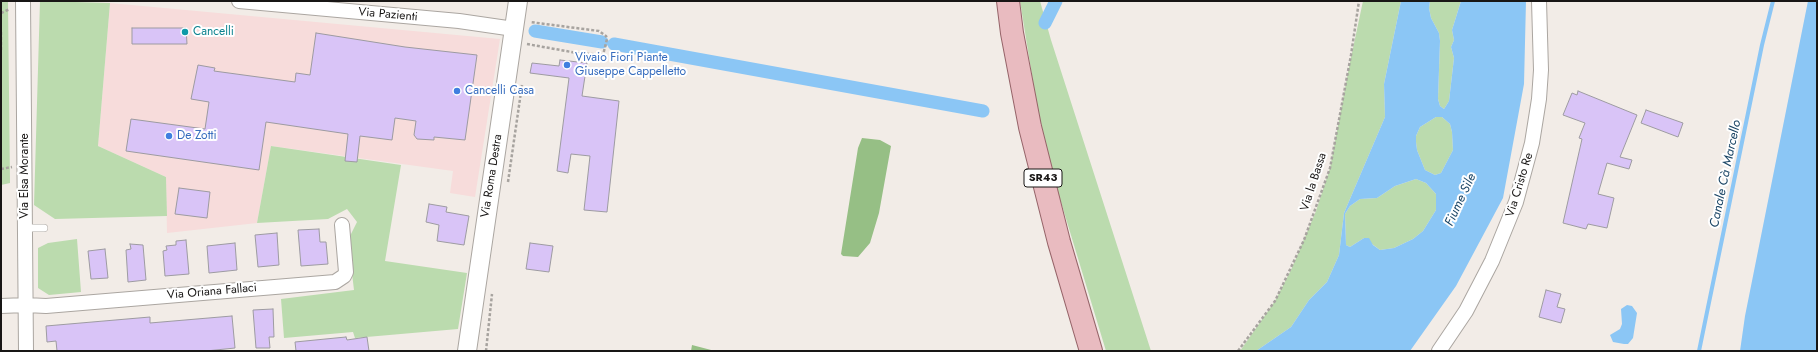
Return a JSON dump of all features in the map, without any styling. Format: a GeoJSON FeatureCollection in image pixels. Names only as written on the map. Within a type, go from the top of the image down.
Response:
{"type":"FeatureCollection","features":[{"type":"Feature","properties":{"kind":"main road","name":"SR43"},"geometry":{"type":"LineString","coordinates":[[1008,1],[1012,34],[1030,127],[1059,242],[1092,351]]}},
{"type":"Feature","properties":{"kind":"street","name":"Via Elsa Morante"},"geometry":{"type":"LineString","coordinates":[[23,1],[26,351]]}},
{"type":"Feature","properties":{"kind":"street","name":"Via Pazienti"},"geometry":{"type":"LineString","coordinates":[[239,1],[459,21],[514,30]]}},
{"type":"Feature","properties":{"kind":"street","name":"Via Roma Destra"},"geometry":{"type":"LineString","coordinates":[[467,351],[518,1]]}},
{"type":"Feature","properties":{"kind":"street","name":"Via Cristo Re"},"geometry":{"type":"LineString","coordinates":[[1439,351],[1466,311],[1492,261],[1516,202],[1532,143],[1539,99],[1541,70],[1539,1]]}},
{"type":"Feature","properties":{"kind":"street","name":"Via Oriana Fallaci"},"geometry":{"type":"LineString","coordinates":[[26,305],[46,306],[335,282],[344,276],[346,272],[342,225]]}},
{"type":"Feature","properties":{"kind":"street"},"geometry":{"type":"LineString","coordinates":[[1,306],[26,305]]}},
{"type":"Feature","properties":{"kind":"lane"},"geometry":{"type":"LineString","coordinates":[[25,228],[44,228]]}},
{"type":"Feature","properties":{"kind":"path","name":"Via la Bassa"},"geometry":{"type":"LineString","coordinates":[[1238,351],[1275,301],[1304,240],[1330,168],[1351,55],[1359,1]]}},
{"type":"Feature","properties":{"kind":"path"},"geometry":{"type":"LineString","coordinates":[[1,13],[10,9]]}},
{"type":"Feature","properties":{"kind":"path"},"geometry":{"type":"LineString","coordinates":[[514,30],[600,30],[607,40],[603,54],[577,53],[514,30]]}},
{"type":"Feature","properties":{"kind":"path"},"geometry":{"type":"LineString","coordinates":[[1,32],[1,51]]}},
{"type":"Feature","properties":{"kind":"path"},"geometry":{"type":"LineString","coordinates":[[1,168],[12,167]]}},
{"type":"Feature","properties":{"kind":"shaded area"},"geometry":{"type":"Polygon","coordinates":[[[110,3],[500,39],[475,197],[450,193],[453,171],[271,146],[257,223],[167,233],[166,177],[98,146],[110,3]]]}},
{"type":"Feature","properties":{"kind":"green space"},"geometry":{"type":"Polygon","coordinates":[[[1,1],[8,1],[10,183],[1,185],[1,1]]]}},
{"type":"Feature","properties":{"kind":"green space"},"geometry":{"type":"Polygon","coordinates":[[[40,1],[110,3],[98,146],[166,177],[167,216],[55,219],[34,205],[40,1]]]}},
{"type":"Feature","properties":{"kind":"green space"},"geometry":{"type":"Polygon","coordinates":[[[1020,1],[1040,1],[1051,40],[1151,351],[1106,351],[1051,169],[1038,113],[1020,1]]]}},
{"type":"Feature","properties":{"kind":"green space"},"geometry":{"type":"Polygon","coordinates":[[[1363,1],[1401,1],[1384,84],[1385,117],[1344,213],[1339,255],[1327,282],[1309,300],[1291,327],[1256,351],[1240,351],[1275,301],[1291,270],[1316,211],[1330,168],[1363,1]]]}},
{"type":"Feature","properties":{"kind":"green space"},"geometry":{"type":"Polygon","coordinates":[[[1430,1],[1461,1],[1452,30],[1454,40],[1451,47],[1454,58],[1449,101],[1444,109],[1440,106],[1438,99],[1439,33],[1431,18],[1429,8],[1430,1]]]}},
{"type":"Feature","properties":{"kind":"green space"},"geometry":{"type":"Polygon","coordinates":[[[1436,117],[1442,117],[1450,124],[1453,150],[1441,173],[1435,175],[1425,170],[1417,150],[1416,136],[1420,127],[1436,117]]]}},
{"type":"Feature","properties":{"kind":"green space"},"geometry":{"type":"Polygon","coordinates":[[[862,138],[880,140],[891,146],[879,213],[870,243],[858,257],[843,256],[841,254],[858,148],[862,138]]]}},
{"type":"Feature","properties":{"kind":"green space"},"geometry":{"type":"Polygon","coordinates":[[[271,146],[401,165],[385,261],[467,273],[458,329],[355,338],[353,332],[284,338],[281,299],[354,290],[348,240],[357,222],[347,209],[328,219],[257,223],[271,146]]]}},
{"type":"Feature","properties":{"kind":"green space"},"geometry":{"type":"Polygon","coordinates":[[[1416,179],[1426,183],[1436,194],[1436,210],[1423,231],[1413,239],[1394,248],[1380,250],[1364,238],[1350,247],[1346,245],[1345,214],[1350,206],[1360,199],[1377,198],[1395,186],[1416,179]]]}},
{"type":"Feature","properties":{"kind":"green space"},"geometry":{"type":"Polygon","coordinates":[[[77,239],[81,292],[49,295],[38,288],[38,248],[48,243],[77,239]]]}},
{"type":"Feature","properties":{"kind":"green space"},"geometry":{"type":"Polygon","coordinates":[[[692,345],[715,351],[691,351],[692,345]]]}},
{"type":"Feature","properties":{"kind":"water","name":"Fiume Sile"},"geometry":{"type":"Polygon","coordinates":[[[1401,1],[1430,1],[1429,8],[1431,18],[1439,33],[1438,99],[1440,106],[1444,109],[1449,101],[1454,58],[1451,47],[1454,40],[1452,30],[1461,1],[1526,1],[1524,84],[1503,198],[1456,286],[1410,351],[1256,351],[1291,327],[1309,300],[1327,282],[1339,255],[1344,213],[1385,117],[1384,84],[1401,1]],[[1436,117],[1420,127],[1416,136],[1417,150],[1425,170],[1435,175],[1441,173],[1453,150],[1450,124],[1442,117],[1436,117]],[[1416,179],[1395,186],[1377,198],[1360,199],[1350,206],[1345,214],[1346,245],[1350,247],[1364,238],[1369,238],[1373,245],[1380,250],[1394,248],[1413,239],[1423,231],[1436,210],[1436,194],[1426,183],[1416,179]]]}},
{"type":"Feature","properties":{"kind":"water"},"geometry":{"type":"Polygon","coordinates":[[[1808,1],[1817,1],[1817,351],[1740,351],[1745,316],[1808,1]]]}},
{"type":"Feature","properties":{"kind":"water"},"geometry":{"type":"Polygon","coordinates":[[[1627,305],[1632,306],[1637,313],[1633,338],[1628,344],[1613,342],[1610,335],[1620,329],[1622,324],[1621,309],[1627,305]]]}},
{"type":"Feature","properties":{"kind":"building"},"geometry":{"type":"Polygon","coordinates":[[[132,28],[186,28],[187,44],[132,44],[132,28]]]}},
{"type":"Feature","properties":{"kind":"building"},"geometry":{"type":"Polygon","coordinates":[[[316,33],[405,47],[477,55],[465,140],[434,137],[434,140],[417,139],[414,135],[416,121],[395,118],[392,140],[360,136],[357,162],[345,161],[348,134],[266,122],[259,170],[126,151],[131,119],[205,129],[209,102],[191,99],[198,65],[215,68],[214,71],[295,82],[296,73],[310,75],[316,33]]]}},
{"type":"Feature","properties":{"kind":"building"},"geometry":{"type":"Polygon","coordinates":[[[560,60],[587,63],[582,96],[619,101],[607,212],[584,210],[590,156],[571,154],[568,173],[557,171],[569,78],[530,73],[532,63],[559,66],[560,60]]]}},
{"type":"Feature","properties":{"kind":"building"},"geometry":{"type":"Polygon","coordinates":[[[1578,91],[1637,115],[1620,157],[1632,160],[1629,169],[1607,163],[1598,194],[1614,198],[1607,228],[1588,224],[1586,229],[1563,223],[1582,139],[1579,138],[1585,123],[1563,115],[1572,93],[1577,95],[1578,91]]]}},
{"type":"Feature","properties":{"kind":"building"},"geometry":{"type":"Polygon","coordinates":[[[1646,110],[1683,123],[1678,137],[1641,123],[1646,110]]]}},
{"type":"Feature","properties":{"kind":"building"},"geometry":{"type":"Polygon","coordinates":[[[179,188],[210,192],[207,218],[175,214],[179,188]]]}},
{"type":"Feature","properties":{"kind":"building"},"geometry":{"type":"Polygon","coordinates":[[[429,204],[447,207],[446,212],[469,216],[464,245],[437,241],[439,225],[426,222],[429,204]]]}},
{"type":"Feature","properties":{"kind":"building"},"geometry":{"type":"Polygon","coordinates":[[[319,229],[320,242],[326,242],[328,264],[301,266],[298,230],[319,229]]]}},
{"type":"Feature","properties":{"kind":"building"},"geometry":{"type":"Polygon","coordinates":[[[277,233],[279,265],[258,267],[255,235],[277,233]]]}},
{"type":"Feature","properties":{"kind":"building"},"geometry":{"type":"Polygon","coordinates":[[[186,240],[189,274],[165,276],[163,251],[167,250],[166,246],[176,245],[176,241],[186,240]]]}},
{"type":"Feature","properties":{"kind":"building"},"geometry":{"type":"Polygon","coordinates":[[[235,243],[237,270],[209,273],[207,246],[235,243]]]}},
{"type":"Feature","properties":{"kind":"building"},"geometry":{"type":"Polygon","coordinates":[[[530,243],[553,246],[549,272],[526,269],[530,243]]]}},
{"type":"Feature","properties":{"kind":"building"},"geometry":{"type":"Polygon","coordinates":[[[130,244],[143,245],[146,280],[128,282],[126,250],[131,249],[130,244]]]}},
{"type":"Feature","properties":{"kind":"building"},"geometry":{"type":"Polygon","coordinates":[[[105,249],[108,278],[91,279],[88,251],[105,249]]]}},
{"type":"Feature","properties":{"kind":"building"},"geometry":{"type":"Polygon","coordinates":[[[1546,290],[1561,294],[1557,307],[1565,309],[1561,323],[1539,317],[1546,290]]]}},
{"type":"Feature","properties":{"kind":"building"},"geometry":{"type":"Polygon","coordinates":[[[273,309],[274,337],[269,337],[270,348],[256,348],[253,310],[273,309]]]}},
{"type":"Feature","properties":{"kind":"building"},"geometry":{"type":"Polygon","coordinates":[[[232,316],[235,348],[206,351],[57,351],[56,341],[47,342],[46,326],[150,317],[150,323],[232,316]]]}},
{"type":"Feature","properties":{"kind":"building"},"geometry":{"type":"Polygon","coordinates":[[[346,337],[347,340],[367,337],[369,351],[296,351],[295,342],[346,337]]]}},
{"type":"Feature","properties":{"kind":"waterway"},"geometry":{"type":"LineString","coordinates":[[1045,23],[1056,1]]}},
{"type":"Feature","properties":{"kind":"waterway","name":"Canale Cà Marcello"},"geometry":{"type":"LineString","coordinates":[[1699,351],[1762,45],[1773,1]]}},
{"type":"Feature","properties":{"kind":"waterway"},"geometry":{"type":"LineString","coordinates":[[535,31],[602,42]]}},
{"type":"Feature","properties":{"kind":"waterway"},"geometry":{"type":"LineString","coordinates":[[614,44],[983,111]]}},
{"type":"Feature","properties":{"kind":"place","name":"Cancelli"},"geometry":{"type":"Point","coordinates":[185,32]}},
{"type":"Feature","properties":{"kind":"place","name":"Vivaio Fiori Piante Giuseppe Cappelletto"},"geometry":{"type":"Point","coordinates":[567,65]}},
{"type":"Feature","properties":{"kind":"place","name":"Cancelli Casa"},"geometry":{"type":"Point","coordinates":[457,91]}},
{"type":"Feature","properties":{"kind":"place","name":"De Zotti"},"geometry":{"type":"Point","coordinates":[169,136]}}]}
